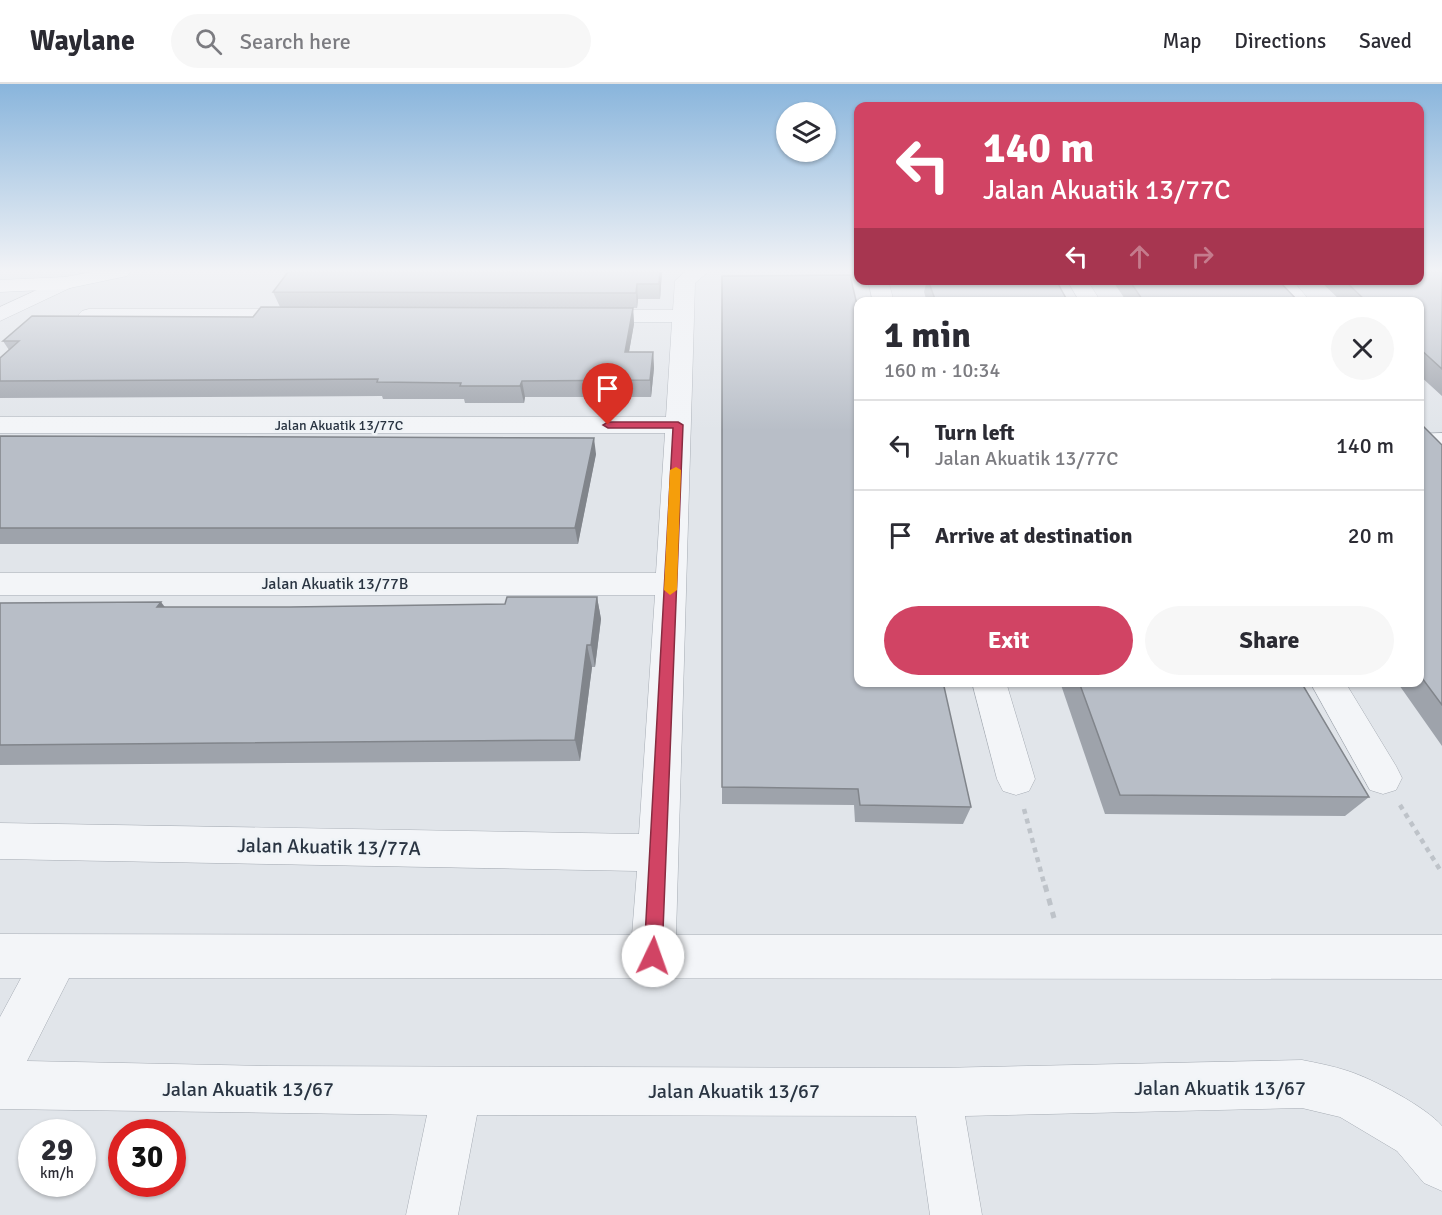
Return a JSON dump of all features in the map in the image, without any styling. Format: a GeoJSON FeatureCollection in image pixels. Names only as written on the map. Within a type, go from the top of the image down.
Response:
{"type":"FeatureCollection","features":[{"type":"Feature","properties":{"kind":"street"},"geometry":{"type":"LineString","coordinates":[[653,956],[684,325]]}},
{"type":"Feature","properties":{"kind":"street","name":"Jalan Akuatik 13/77C"},"geometry":{"type":"LineString","coordinates":[[0,425],[678,425]]}},
{"type":"Feature","properties":{"kind":"street"},"geometry":{"type":"LineString","coordinates":[[1424,428],[1435,442]]}},
{"type":"Feature","properties":{"kind":"street","name":"Jalan Akuatik 13/77B"},"geometry":{"type":"LineString","coordinates":[[0,584],[670,584]]}},
{"type":"Feature","properties":{"kind":"street"},"geometry":{"type":"LineString","coordinates":[[990,687],[1016,778]]}},
{"type":"Feature","properties":{"kind":"street"},"geometry":{"type":"LineString","coordinates":[[1330,687],[1383,778]]}},
{"type":"Feature","properties":{"kind":"street","name":"Jalan Akuatik 13/77A"},"geometry":{"type":"LineString","coordinates":[[0,841],[658,853]]}},
{"type":"Feature","properties":{"kind":"street"},"geometry":{"type":"LineString","coordinates":[[0,956],[1442,957]]}},
{"type":"Feature","properties":{"kind":"street"},"geometry":{"type":"LineString","coordinates":[[0,1065],[57,956]]}},
{"type":"Feature","properties":{"kind":"street","name":"Jalan Akuatik 13/67"},"geometry":{"type":"LineString","coordinates":[[0,1085],[268,1090],[937,1092],[1302,1084],[1348,1095],[1415,1133],[1442,1165]]}},
{"type":"Feature","properties":{"kind":"street"},"geometry":{"type":"LineString","coordinates":[[432,1215],[457,1089]]}},
{"type":"Feature","properties":{"kind":"street"},"geometry":{"type":"LineString","coordinates":[[937,1092],[956,1215]]}},
{"type":"Feature","properties":{"kind":"path"},"geometry":{"type":"LineString","coordinates":[[1016,778],[1064,956]]}},
{"type":"Feature","properties":{"kind":"path"},"geometry":{"type":"LineString","coordinates":[[1383,778],[1442,873]]}},
{"type":"Feature","properties":{"kind":"building"},"geometry":{"type":"Polygon","coordinates":[[[22,325],[630,325],[625,352],[653,352],[650,380],[522,381],[520,386],[377,382],[378,379],[0,381],[0,358],[19,341],[3,341],[22,325]]]}},
{"type":"Feature","properties":{"kind":"building"},"geometry":{"type":"Polygon","coordinates":[[[722,325],[854,325],[854,687],[944,687],[971,807],[860,805],[858,789],[722,787],[722,325]]]}},
{"type":"Feature","properties":{"kind":"building"},"geometry":{"type":"Polygon","coordinates":[[[1424,325],[1442,325],[1442,369],[1424,353],[1424,325]]]}},
{"type":"Feature","properties":{"kind":"building"},"geometry":{"type":"Polygon","coordinates":[[[1424,427],[1442,445],[1442,705],[1424,681],[1424,427]]]}},
{"type":"Feature","properties":{"kind":"building"},"geometry":{"type":"Polygon","coordinates":[[[0,436],[594,438],[575,528],[0,528],[0,436]]]}},
{"type":"Feature","properties":{"kind":"building"},"geometry":{"type":"Polygon","coordinates":[[[507,597],[597,597],[591,645],[587,645],[575,740],[0,745],[0,603],[161,602],[157,607],[290,607],[505,604],[507,597]]]}},
{"type":"Feature","properties":{"kind":"building"},"geometry":{"type":"Polygon","coordinates":[[[1081,687],[1304,687],[1369,797],[1120,795],[1081,687]]]}},
{"type":"Feature","properties":{"kind":"slow traffic"},"geometry":{"type":"LineString","coordinates":[[670,590],[676,470]]}},
{"type":"Feature","properties":{"kind":"route"},"geometry":{"type":"LineString","coordinates":[[608,425],[678,425],[653,956]]}}]}
